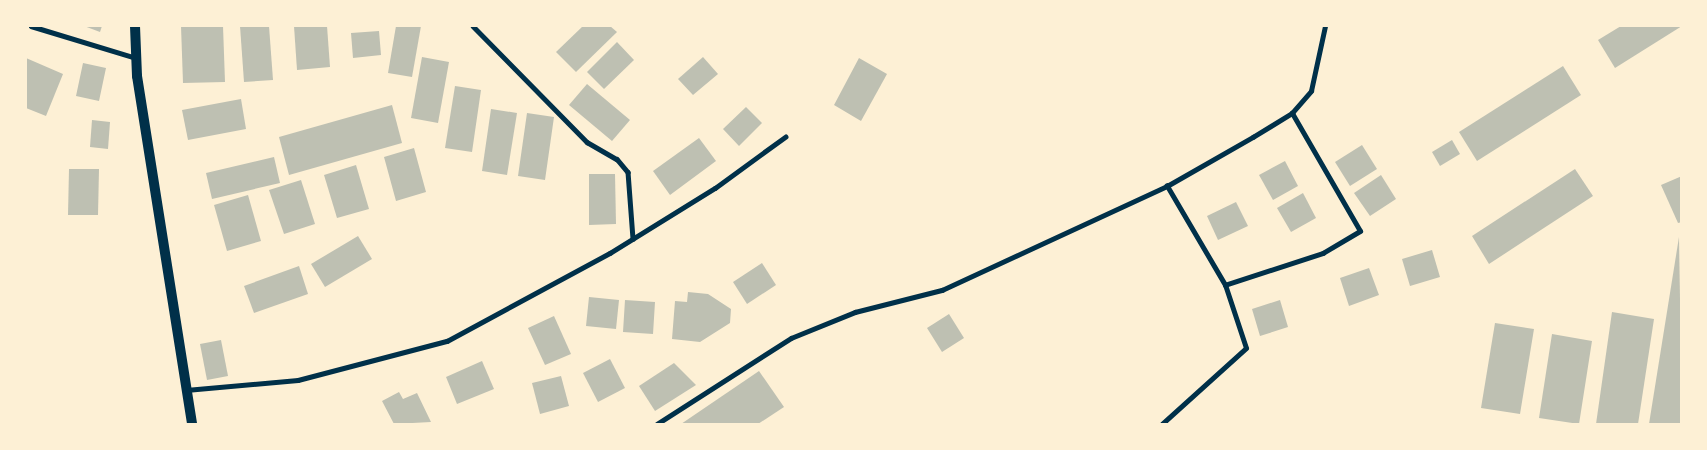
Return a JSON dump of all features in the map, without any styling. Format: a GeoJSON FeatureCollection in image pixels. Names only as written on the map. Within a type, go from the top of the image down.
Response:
{"type":"FeatureCollection","features":[{"type":"Feature","properties":{"kind":"street"},"geometry":{"type":"LineString","coordinates":[[135,26],[136,58],[192,424]]}},
{"type":"Feature","properties":{"kind":"lane"},"geometry":{"type":"LineString","coordinates":[[31,26],[136,58]]}},
{"type":"Feature","properties":{"kind":"lane"},"geometry":{"type":"LineString","coordinates":[[473,26],[587,142],[617,159],[628,172],[633,239]]}},
{"type":"Feature","properties":{"kind":"lane"},"geometry":{"type":"LineString","coordinates":[[657,424],[791,338],[855,312],[942,290],[1167,186],[1292,113],[1311,91],[1325,26]]}},
{"type":"Feature","properties":{"kind":"lane"},"geometry":{"type":"LineString","coordinates":[[1225,285],[1323,253],[1360,231],[1292,113]]}},
{"type":"Feature","properties":{"kind":"lane"},"geometry":{"type":"LineString","coordinates":[[186,390],[298,380],[416,353],[633,239],[785,137]]}},
{"type":"Feature","properties":{"kind":"lane"},"geometry":{"type":"LineString","coordinates":[[1162,424],[1246,348],[1225,285],[1167,186]]}},
{"type":"Feature","properties":{"kind":"building"},"geometry":{"type":"Polygon","coordinates":[[[84,26],[102,26],[100,32],[84,26]]]}},
{"type":"Feature","properties":{"kind":"building"},"geometry":{"type":"Polygon","coordinates":[[[181,26],[223,26],[225,82],[183,83],[181,26]]]}},
{"type":"Feature","properties":{"kind":"building"},"geometry":{"type":"Polygon","coordinates":[[[240,26],[269,26],[273,80],[244,82],[240,26]]]}},
{"type":"Feature","properties":{"kind":"building"},"geometry":{"type":"Polygon","coordinates":[[[294,26],[327,26],[330,67],[297,70],[294,26]]]}},
{"type":"Feature","properties":{"kind":"building"},"geometry":{"type":"Polygon","coordinates":[[[396,26],[421,26],[412,77],[388,73],[396,26]]]}},
{"type":"Feature","properties":{"kind":"building"},"geometry":{"type":"Polygon","coordinates":[[[583,26],[610,26],[617,32],[576,72],[556,52],[583,26]]]}},
{"type":"Feature","properties":{"kind":"building"},"geometry":{"type":"Polygon","coordinates":[[[1621,26],[1682,26],[1615,68],[1598,40],[1621,26]]]}},
{"type":"Feature","properties":{"kind":"building"},"geometry":{"type":"Polygon","coordinates":[[[379,31],[381,55],[353,58],[351,33],[379,31]]]}},
{"type":"Feature","properties":{"kind":"building"},"geometry":{"type":"Polygon","coordinates":[[[617,42],[634,60],[604,89],[587,72],[617,42]]]}},
{"type":"Feature","properties":{"kind":"building"},"geometry":{"type":"Polygon","coordinates":[[[422,57],[449,62],[438,123],[411,118],[422,57]]]}},
{"type":"Feature","properties":{"kind":"building"},"geometry":{"type":"Polygon","coordinates":[[[703,57],[718,74],[693,95],[678,79],[703,57]]]}},
{"type":"Feature","properties":{"kind":"building"},"geometry":{"type":"Polygon","coordinates":[[[26,58],[63,74],[46,116],[26,108],[26,58]]]}},
{"type":"Feature","properties":{"kind":"building"},"geometry":{"type":"Polygon","coordinates":[[[859,58],[887,74],[861,121],[834,105],[859,58]]]}},
{"type":"Feature","properties":{"kind":"building"},"geometry":{"type":"Polygon","coordinates":[[[83,63],[106,68],[99,101],[76,96],[83,63]]]}},
{"type":"Feature","properties":{"kind":"building"},"geometry":{"type":"Polygon","coordinates":[[[1563,66],[1581,95],[1477,161],[1459,132],[1563,66]]]}},
{"type":"Feature","properties":{"kind":"building"},"geometry":{"type":"Polygon","coordinates":[[[587,84],[630,120],[612,141],[569,105],[587,84]]]}},
{"type":"Feature","properties":{"kind":"building"},"geometry":{"type":"Polygon","coordinates":[[[455,86],[481,90],[472,152],[445,148],[455,86]]]}},
{"type":"Feature","properties":{"kind":"building"},"geometry":{"type":"Polygon","coordinates":[[[241,99],[246,129],[188,140],[182,110],[241,99]]]}},
{"type":"Feature","properties":{"kind":"building"},"geometry":{"type":"Polygon","coordinates":[[[392,105],[402,143],[289,175],[279,137],[392,105]]]}},
{"type":"Feature","properties":{"kind":"building"},"geometry":{"type":"Polygon","coordinates":[[[746,107],[762,123],[739,146],[723,129],[746,107]]]}},
{"type":"Feature","properties":{"kind":"building"},"geometry":{"type":"Polygon","coordinates":[[[491,109],[517,113],[507,175],[482,171],[491,109]]]}},
{"type":"Feature","properties":{"kind":"building"},"geometry":{"type":"Polygon","coordinates":[[[527,113],[554,117],[545,180],[518,176],[527,113]]]}},
{"type":"Feature","properties":{"kind":"building"},"geometry":{"type":"Polygon","coordinates":[[[92,120],[110,122],[108,149],[90,147],[92,120]]]}},
{"type":"Feature","properties":{"kind":"building"},"geometry":{"type":"Polygon","coordinates":[[[699,138],[716,161],[670,195],[653,171],[699,138]]]}},
{"type":"Feature","properties":{"kind":"building"},"geometry":{"type":"Polygon","coordinates":[[[1452,140],[1460,154],[1440,166],[1432,152],[1452,140]]]}},
{"type":"Feature","properties":{"kind":"building"},"geometry":{"type":"Polygon","coordinates":[[[1362,145],[1377,169],[1350,186],[1335,162],[1362,145]]]}},
{"type":"Feature","properties":{"kind":"building"},"geometry":{"type":"Polygon","coordinates":[[[414,148],[426,192],[396,201],[384,157],[414,148]]]}},
{"type":"Feature","properties":{"kind":"building"},"geometry":{"type":"Polygon","coordinates":[[[274,157],[280,183],[212,199],[206,173],[274,157]]]}},
{"type":"Feature","properties":{"kind":"building"},"geometry":{"type":"Polygon","coordinates":[[[1285,161],[1298,186],[1273,200],[1259,175],[1285,161]]]}},
{"type":"Feature","properties":{"kind":"building"},"geometry":{"type":"Polygon","coordinates":[[[356,165],[369,209],[337,218],[324,175],[356,165]]]}},
{"type":"Feature","properties":{"kind":"building"},"geometry":{"type":"Polygon","coordinates":[[[69,169],[99,169],[98,215],[68,215],[69,169]]]}},
{"type":"Feature","properties":{"kind":"building"},"geometry":{"type":"Polygon","coordinates":[[[1575,169],[1593,196],[1489,264],[1472,236],[1575,169]]]}},
{"type":"Feature","properties":{"kind":"building"},"geometry":{"type":"Polygon","coordinates":[[[589,174],[615,174],[616,224],[589,225],[589,174]]]}},
{"type":"Feature","properties":{"kind":"building"},"geometry":{"type":"Polygon","coordinates":[[[1381,175],[1396,199],[1370,216],[1354,193],[1381,175]]]}},
{"type":"Feature","properties":{"kind":"building"},"geometry":{"type":"Polygon","coordinates":[[[1682,176],[1682,222],[1678,223],[1661,185],[1682,176]]]}},
{"type":"Feature","properties":{"kind":"building"},"geometry":{"type":"Polygon","coordinates":[[[301,180],[315,224],[284,234],[269,190],[301,180]]]}},
{"type":"Feature","properties":{"kind":"building"},"geometry":{"type":"Polygon","coordinates":[[[1303,193],[1316,218],[1291,232],[1277,208],[1303,193]]]}},
{"type":"Feature","properties":{"kind":"building"},"geometry":{"type":"Polygon","coordinates":[[[248,195],[261,241],[227,251],[214,205],[248,195]]]}},
{"type":"Feature","properties":{"kind":"building"},"geometry":{"type":"Polygon","coordinates":[[[1236,202],[1248,226],[1218,240],[1207,216],[1236,202]]]}},
{"type":"Feature","properties":{"kind":"building"},"geometry":{"type":"Polygon","coordinates":[[[358,236],[372,259],[325,287],[311,264],[358,236]]]}},
{"type":"Feature","properties":{"kind":"building"},"geometry":{"type":"Polygon","coordinates":[[[1679,237],[1682,424],[1649,424],[1679,237]]]}},
{"type":"Feature","properties":{"kind":"building"},"geometry":{"type":"Polygon","coordinates":[[[1432,250],[1440,277],[1410,286],[1402,259],[1432,250]]]}},
{"type":"Feature","properties":{"kind":"building"},"geometry":{"type":"Polygon","coordinates":[[[762,263],[776,285],[747,304],[733,282],[762,263]]]}},
{"type":"Feature","properties":{"kind":"building"},"geometry":{"type":"Polygon","coordinates":[[[299,266],[308,294],[254,313],[244,286],[299,266]]]}},
{"type":"Feature","properties":{"kind":"building"},"geometry":{"type":"Polygon","coordinates":[[[1369,268],[1379,295],[1349,306],[1340,278],[1369,268]]]}},
{"type":"Feature","properties":{"kind":"building"},"geometry":{"type":"Polygon","coordinates":[[[688,292],[708,294],[731,309],[730,323],[700,342],[672,339],[675,301],[687,302],[688,292]]]}},
{"type":"Feature","properties":{"kind":"building"},"geometry":{"type":"Polygon","coordinates":[[[589,297],[619,300],[616,329],[586,326],[589,297]]]}},
{"type":"Feature","properties":{"kind":"building"},"geometry":{"type":"Polygon","coordinates":[[[625,300],[655,302],[653,334],[623,332],[625,300]]]}},
{"type":"Feature","properties":{"kind":"building"},"geometry":{"type":"Polygon","coordinates":[[[1280,300],[1288,327],[1260,336],[1252,309],[1280,300]]]}},
{"type":"Feature","properties":{"kind":"building"},"geometry":{"type":"Polygon","coordinates":[[[1612,312],[1654,319],[1638,424],[1596,424],[1612,312]]]}},
{"type":"Feature","properties":{"kind":"building"},"geometry":{"type":"Polygon","coordinates":[[[949,314],[964,338],[942,352],[927,328],[949,314]]]}},
{"type":"Feature","properties":{"kind":"building"},"geometry":{"type":"Polygon","coordinates":[[[554,316],[571,354],[545,365],[528,328],[554,316]]]}},
{"type":"Feature","properties":{"kind":"building"},"geometry":{"type":"Polygon","coordinates":[[[1495,323],[1534,329],[1520,414],[1481,408],[1495,323]]]}},
{"type":"Feature","properties":{"kind":"building"},"geometry":{"type":"Polygon","coordinates":[[[1552,334],[1592,341],[1579,424],[1539,418],[1552,334]]]}},
{"type":"Feature","properties":{"kind":"building"},"geometry":{"type":"Polygon","coordinates":[[[221,340],[228,376],[207,380],[200,344],[221,340]]]}},
{"type":"Feature","properties":{"kind":"building"},"geometry":{"type":"Polygon","coordinates":[[[610,359],[625,388],[598,402],[583,373],[610,359]]]}},
{"type":"Feature","properties":{"kind":"building"},"geometry":{"type":"Polygon","coordinates":[[[482,361],[494,389],[457,404],[446,377],[482,361]]]}},
{"type":"Feature","properties":{"kind":"building"},"geometry":{"type":"Polygon","coordinates":[[[674,363],[696,385],[655,411],[639,386],[674,363]]]}},
{"type":"Feature","properties":{"kind":"building"},"geometry":{"type":"Polygon","coordinates":[[[759,371],[784,407],[758,424],[681,424],[759,371]]]}},
{"type":"Feature","properties":{"kind":"building"},"geometry":{"type":"Polygon","coordinates":[[[561,376],[569,406],[540,414],[532,383],[561,376]]]}},
{"type":"Feature","properties":{"kind":"building"},"geometry":{"type":"Polygon","coordinates":[[[399,392],[403,399],[417,393],[431,422],[394,424],[382,401],[399,392]]]}}]}
